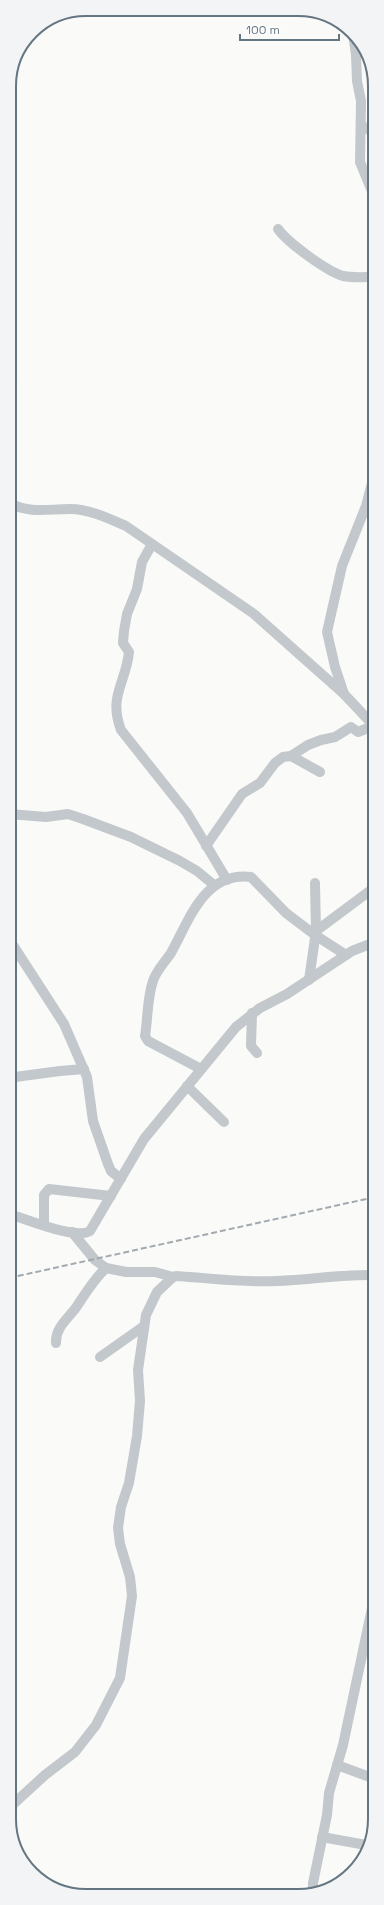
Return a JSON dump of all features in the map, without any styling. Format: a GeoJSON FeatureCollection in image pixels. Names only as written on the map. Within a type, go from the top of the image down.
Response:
{"type":"FeatureCollection","features":[{"type":"Feature","properties":{"kind":"street"},"geometry":{"type":"LineString","coordinates":[[355,45],[357,81],[361,101],[360,162],[368,181]]}},
{"type":"Feature","properties":{"kind":"street"},"geometry":{"type":"LineString","coordinates":[[361,125],[368,129]]}},
{"type":"Feature","properties":{"kind":"street"},"geometry":{"type":"LineString","coordinates":[[278,229],[293,245],[335,273],[346,277],[368,277]]}},
{"type":"Feature","properties":{"kind":"street"},"geometry":{"type":"LineString","coordinates":[[344,694],[335,667],[327,632],[342,566],[368,498]]}},
{"type":"Feature","properties":{"kind":"street"},"geometry":{"type":"LineString","coordinates":[[16,505],[33,511],[71,509],[100,515],[126,526],[254,614],[344,694],[368,720]]}},
{"type":"Feature","properties":{"kind":"street"},"geometry":{"type":"LineString","coordinates":[[152,544],[142,562],[137,589],[127,614],[123,643],[129,652],[127,664],[120,685],[115,712],[121,730],[183,807],[227,880]]}},
{"type":"Feature","properties":{"kind":"street"},"geometry":{"type":"LineString","coordinates":[[291,756],[314,742],[335,736],[348,727],[351,727],[358,732],[368,728]]}},
{"type":"Feature","properties":{"kind":"street"},"geometry":{"type":"LineString","coordinates":[[206,846],[242,794],[260,783],[275,763],[286,755],[291,756],[320,772]]}},
{"type":"Feature","properties":{"kind":"street"},"geometry":{"type":"LineString","coordinates":[[16,815],[46,817],[68,814],[84,819],[131,838],[180,861],[197,871],[214,885]]}},
{"type":"Feature","properties":{"kind":"street"},"geometry":{"type":"LineString","coordinates":[[200,1069],[148,1041],[146,1036],[152,982],[172,952],[184,925],[198,904],[214,885],[227,880],[248,877],[254,879],[286,913],[346,955]]}},
{"type":"Feature","properties":{"kind":"street"},"geometry":{"type":"LineString","coordinates":[[309,980],[315,933],[315,883]]}},
{"type":"Feature","properties":{"kind":"street"},"geometry":{"type":"LineString","coordinates":[[315,933],[368,893]]}},
{"type":"Feature","properties":{"kind":"street"},"geometry":{"type":"LineString","coordinates":[[16,1216],[72,1232],[83,1234],[90,1231],[144,1140],[200,1069],[236,1027],[252,1013],[309,980],[359,947],[368,944]]}},
{"type":"Feature","properties":{"kind":"street"},"geometry":{"type":"LineString","coordinates":[[16,950],[64,1024],[84,1069],[93,1121],[111,1171],[121,1179]]}},
{"type":"Feature","properties":{"kind":"street"},"geometry":{"type":"LineString","coordinates":[[252,1013],[251,1046],[257,1053]]}},
{"type":"Feature","properties":{"kind":"street"},"geometry":{"type":"LineString","coordinates":[[16,1077],[84,1069]]}},
{"type":"Feature","properties":{"kind":"street"},"geometry":{"type":"LineString","coordinates":[[187,1086],[224,1122]]}},
{"type":"Feature","properties":{"kind":"street"},"geometry":{"type":"LineString","coordinates":[[44,1225],[44,1195],[49,1189],[111,1196]]}},
{"type":"Feature","properties":{"kind":"street"},"geometry":{"type":"LineString","coordinates":[[72,1232],[95,1260],[106,1268],[126,1272],[156,1272],[173,1277],[257,1282],[298,1280],[352,1274],[368,1275]]}},
{"type":"Feature","properties":{"kind":"street"},"geometry":{"type":"LineString","coordinates":[[56,1343],[57,1334],[64,1320],[74,1310],[88,1288],[106,1268]]}},
{"type":"Feature","properties":{"kind":"street"},"geometry":{"type":"LineString","coordinates":[[16,1802],[45,1775],[75,1752],[96,1725],[120,1678],[132,1596],[130,1577],[120,1544],[118,1528],[121,1507],[129,1483],[137,1436],[140,1401],[138,1370],[146,1315],[157,1292],[173,1277]]}},
{"type":"Feature","properties":{"kind":"street"},"geometry":{"type":"LineString","coordinates":[[100,1357],[144,1326]]}},
{"type":"Feature","properties":{"kind":"street"},"geometry":{"type":"LineString","coordinates":[[313,1887],[329,1793],[337,1765],[368,1626]]}},
{"type":"Feature","properties":{"kind":"street"},"geometry":{"type":"LineString","coordinates":[[337,1765],[368,1776]]}},
{"type":"Feature","properties":{"kind":"street"},"geometry":{"type":"LineString","coordinates":[[322,1837],[363,1845]]}},
{"type":"Feature","properties":{"kind":"railway"},"geometry":{"type":"LineString","coordinates":[[16,1276],[368,1199]]}}]}
